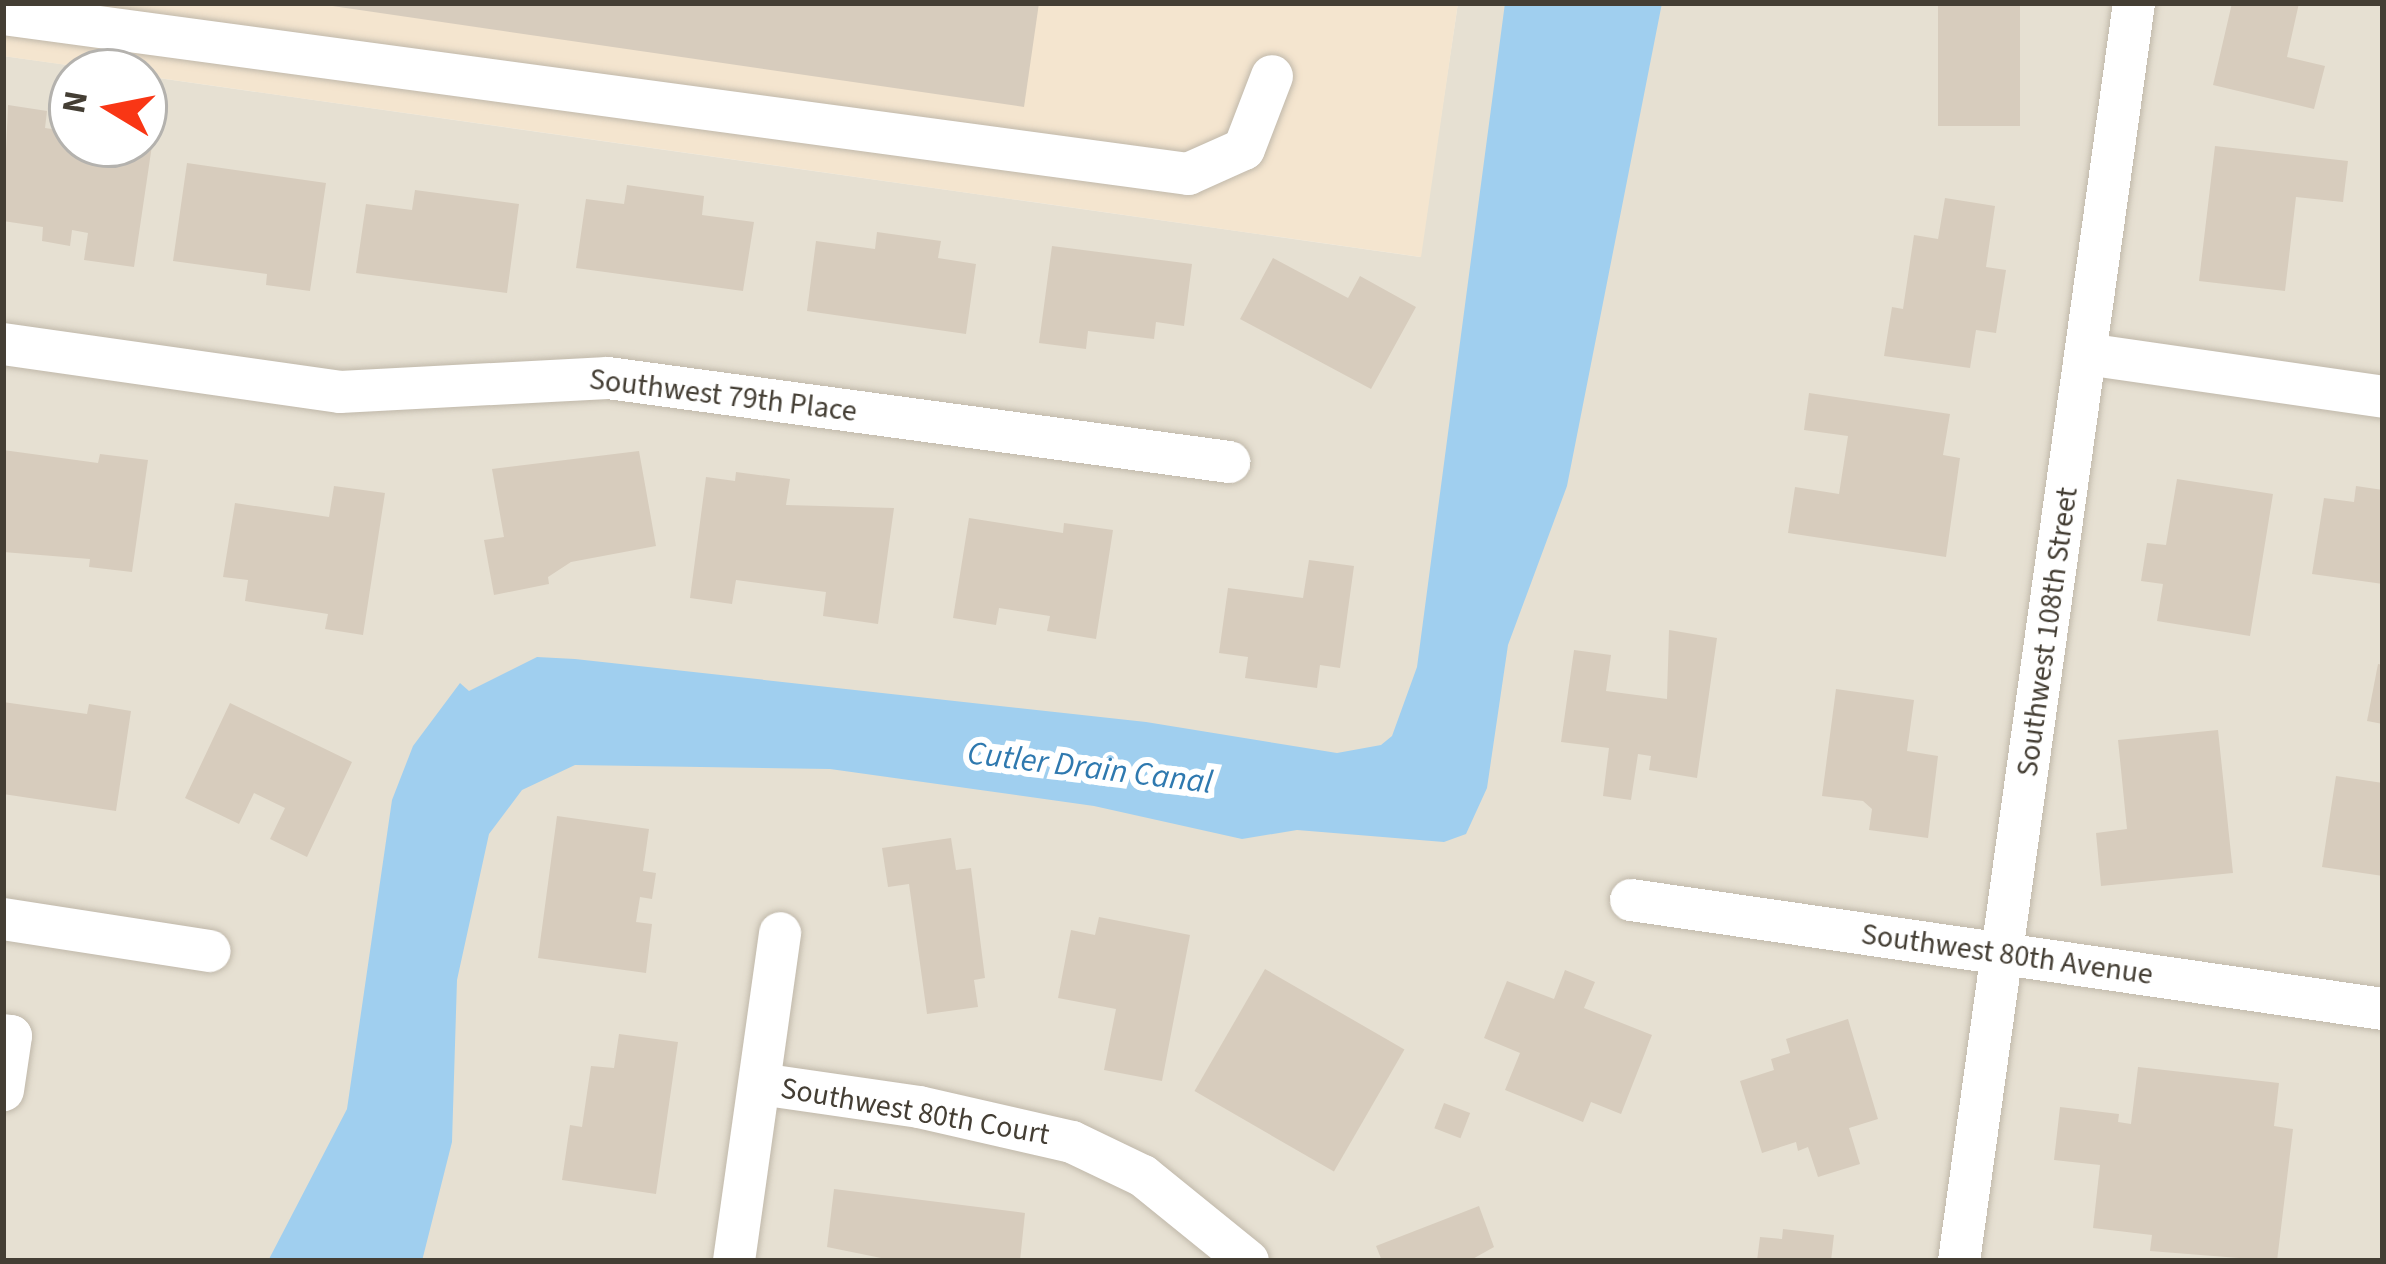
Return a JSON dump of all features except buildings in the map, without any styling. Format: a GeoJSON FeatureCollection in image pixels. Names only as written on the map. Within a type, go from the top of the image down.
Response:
{"type":"FeatureCollection","features":[{"type":"Feature","properties":{"kind":"street","name":"Southwest 108th Street"},"geometry":{"type":"LineString","coordinates":[[1959,1261],[2134,3]]}},
{"type":"Feature","properties":{"kind":"street"},"geometry":{"type":"LineString","coordinates":[[3,14],[1188,174],[1244,148],[1272,76]]}},
{"type":"Feature","properties":{"kind":"street","name":"Southwest 79th Place"},"geometry":{"type":"LineString","coordinates":[[3,344],[340,392],[608,378],[1229,462]]}},
{"type":"Feature","properties":{"kind":"street"},"geometry":{"type":"LineString","coordinates":[[2086,354],[2383,397]]}},
{"type":"Feature","properties":{"kind":"street","name":"Southwest 80th Avenue"},"geometry":{"type":"LineString","coordinates":[[1630,900],[2383,1009]]}},
{"type":"Feature","properties":{"kind":"street"},"geometry":{"type":"LineString","coordinates":[[3,920],[210,951]]}},
{"type":"Feature","properties":{"kind":"street"},"geometry":{"type":"LineString","coordinates":[[734,1261],[779,933]]}},
{"type":"Feature","properties":{"kind":"street"},"geometry":{"type":"LineString","coordinates":[[3,1034],[11,1036],[3,1090]]}},
{"type":"Feature","properties":{"kind":"street","name":"Southwest 80th Court"},"geometry":{"type":"LineString","coordinates":[[760,1084],[919,1107],[1072,1142],[1143,1176],[1247,1261]]}},
{"type":"Feature","properties":{"kind":"shaded area"},"geometry":{"type":"Polygon","coordinates":[[[3,3],[1458,3],[1421,257],[168,79],[168,48],[48,48],[48,62],[3,56],[3,3]]]}},
{"type":"Feature","properties":{"kind":"shaded area"},"geometry":{"type":"Polygon","coordinates":[[[1458,3],[2383,3],[2383,1261],[3,1261],[3,56],[48,62],[48,168],[168,168],[168,79],[1420,257],[1458,3]]]}},
{"type":"Feature","properties":{"kind":"water","name":"Cutler Drain Canal"},"geometry":{"type":"Polygon","coordinates":[[[1505,3],[1662,3],[1567,486],[1508,645],[1487,788],[1466,834],[1444,842],[1297,830],[1242,839],[1094,806],[830,769],[575,765],[522,790],[489,834],[457,980],[452,1142],[422,1261],[268,1261],[347,1109],[392,800],[413,746],[460,683],[469,691],[537,657],[575,659],[1146,722],[1337,753],[1381,745],[1392,736],[1417,667],[1505,3]]]}}]}
